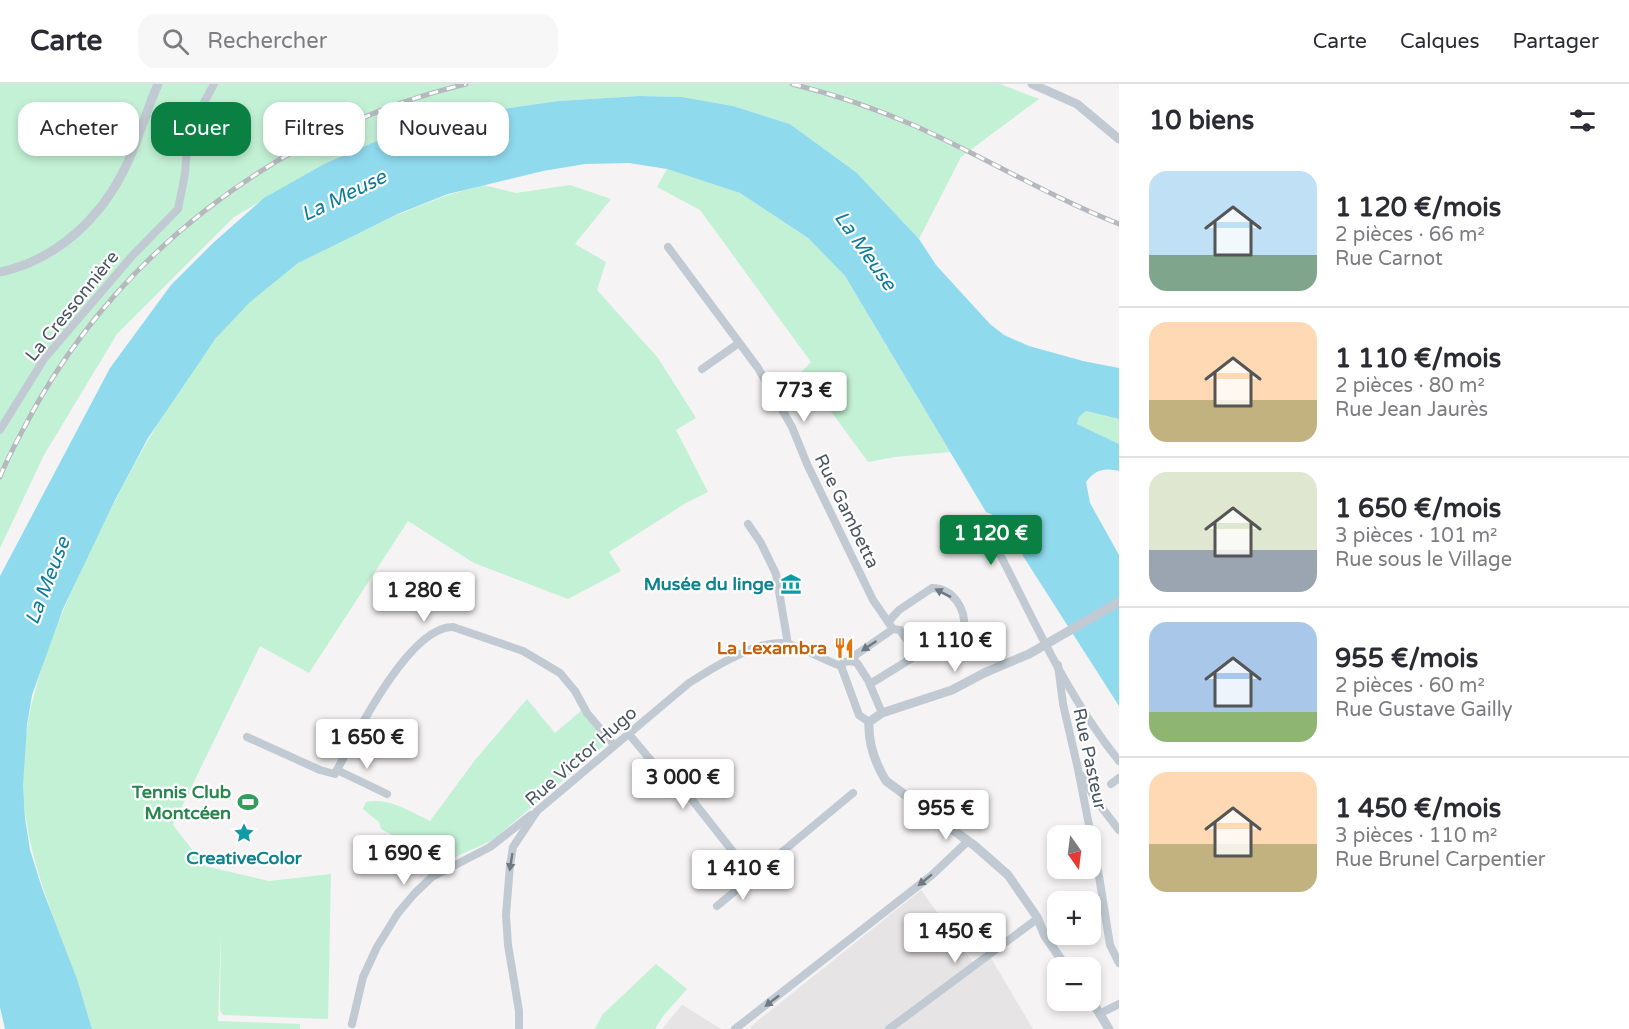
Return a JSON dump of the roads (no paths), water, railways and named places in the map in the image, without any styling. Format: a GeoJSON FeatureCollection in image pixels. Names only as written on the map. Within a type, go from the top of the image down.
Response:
{"type":"FeatureCollection","features":[{"type":"Feature","properties":{"kind":"street"},"geometry":{"type":"LineString","coordinates":[[0,272],[22,266],[50,253],[64,244],[87,222],[126,166],[158,84]]}},
{"type":"Feature","properties":{"kind":"street","name":"La Cressonnière"},"geometry":{"type":"LineString","coordinates":[[0,430],[44,359],[133,255],[178,209],[185,174],[188,132],[214,84]]}},
{"type":"Feature","properties":{"kind":"street"},"geometry":{"type":"LineString","coordinates":[[1032,84],[1077,104],[1119,139]]}},
{"type":"Feature","properties":{"kind":"street","name":"Rue Gambetta"},"geometry":{"type":"LineString","coordinates":[[668,247],[758,368],[792,427],[807,464],[873,600],[893,629],[900,630],[917,655]]}},
{"type":"Feature","properties":{"kind":"street"},"geometry":{"type":"LineString","coordinates":[[702,369],[739,343]]}},
{"type":"Feature","properties":{"kind":"street"},"geometry":{"type":"LineString","coordinates":[[748,524],[761,543],[776,574],[788,644],[841,666],[859,715],[875,717],[952,690],[984,673],[1046,646],[1119,602]]}},
{"type":"Feature","properties":{"kind":"street"},"geometry":{"type":"LineString","coordinates":[[991,537],[1046,646],[1098,735],[1119,762]]}},
{"type":"Feature","properties":{"kind":"street"},"geometry":{"type":"LineString","coordinates":[[870,684],[964,628],[965,618],[961,604],[939,588],[932,588],[899,610],[888,622]]}},
{"type":"Feature","properties":{"kind":"street"},"geometry":{"type":"LineString","coordinates":[[247,737],[320,770],[335,774],[380,691],[419,644],[442,627],[453,627],[523,651],[560,673],[575,691],[587,712],[614,745]]}},
{"type":"Feature","properties":{"kind":"street"},"geometry":{"type":"LineString","coordinates":[[851,661],[857,654],[893,629]]}},
{"type":"Feature","properties":{"kind":"street","name":"Rue Victor Hugo"},"geometry":{"type":"LineString","coordinates":[[519,1029],[519,1011],[508,945],[506,915],[510,865],[513,847],[537,811],[689,682],[714,667],[764,646],[776,643],[788,644]]}},
{"type":"Feature","properties":{"kind":"street"},"geometry":{"type":"LineString","coordinates":[[841,666],[844,662],[857,663],[870,684],[875,717],[871,746],[878,768],[886,781],[968,841],[1008,875],[1059,957]]}},
{"type":"Feature","properties":{"kind":"street","name":"Rue Pasteur"},"geometry":{"type":"LineString","coordinates":[[1058,666],[1063,705],[1099,876],[1110,945],[1119,963]]}},
{"type":"Feature","properties":{"kind":"street"},"geometry":{"type":"LineString","coordinates":[[628,733],[669,782],[689,796],[753,877]]}},
{"type":"Feature","properties":{"kind":"street"},"geometry":{"type":"LineString","coordinates":[[1078,769],[1096,800],[1119,830]]}},
{"type":"Feature","properties":{"kind":"street"},"geometry":{"type":"LineString","coordinates":[[337,770],[387,794]]}},
{"type":"Feature","properties":{"kind":"street"},"geometry":{"type":"LineString","coordinates":[[1111,784],[1119,778]]}},
{"type":"Feature","properties":{"kind":"street"},"geometry":{"type":"LineString","coordinates":[[717,906],[853,794]]}},
{"type":"Feature","properties":{"kind":"street"},"geometry":{"type":"LineString","coordinates":[[352,1024],[363,977],[377,947],[398,913],[415,893],[432,877],[490,847],[537,811]]}},
{"type":"Feature","properties":{"kind":"street"},"geometry":{"type":"LineString","coordinates":[[730,1021],[739,1028],[932,875],[968,841]]}},
{"type":"Feature","properties":{"kind":"street"},"geometry":{"type":"LineString","coordinates":[[889,1029],[1037,919]]}},
{"type":"Feature","properties":{"kind":"street"},"geometry":{"type":"LineString","coordinates":[[1109,1029],[1101,1013],[1119,1004]]}},
{"type":"Feature","properties":{"kind":"water","name":"La Meuse"},"geometry":{"type":"Polygon","coordinates":[[[639,96],[682,97],[733,106],[790,124],[857,173],[919,239],[936,265],[990,324],[1004,335],[1029,346],[1119,368],[1119,419],[1086,411],[1079,417],[1077,424],[1119,444],[1119,471],[1101,470],[1093,474],[1086,482],[1090,503],[1119,555],[1119,706],[998,517],[986,512],[845,276],[808,238],[740,193],[667,169],[629,163],[585,164],[543,171],[448,194],[400,213],[298,263],[250,302],[216,338],[148,438],[115,500],[63,609],[32,695],[27,725],[23,786],[30,850],[77,979],[92,1029],[5,1029],[0,1007],[0,576],[110,368],[171,285],[213,243],[264,198],[342,156],[365,156],[365,146],[377,141],[377,156],[509,156],[509,108],[558,101],[639,96]]]}},
{"type":"Feature","properties":{"kind":"railway"},"geometry":{"type":"LineString","coordinates":[[0,477],[26,424],[63,362],[106,305],[156,253],[210,207],[269,166],[332,132],[398,104],[466,84]]}},
{"type":"Feature","properties":{"kind":"railway"},"geometry":{"type":"LineString","coordinates":[[792,84],[853,102],[913,125],[1119,224]]}},
{"type":"Feature","properties":{"kind":"place","name":"Musée du linge"},"geometry":{"type":"Point","coordinates":[791,584]}},
{"type":"Feature","properties":{"kind":"place","name":"La Lexambra"},"geometry":{"type":"Point","coordinates":[844,648]}},
{"type":"Feature","properties":{"kind":"place","name":"Tennis Club Montcéen"},"geometry":{"type":"Point","coordinates":[248,802]}},
{"type":"Feature","properties":{"kind":"place","name":"CreativeColor"},"geometry":{"type":"Point","coordinates":[244,833]}}]}
